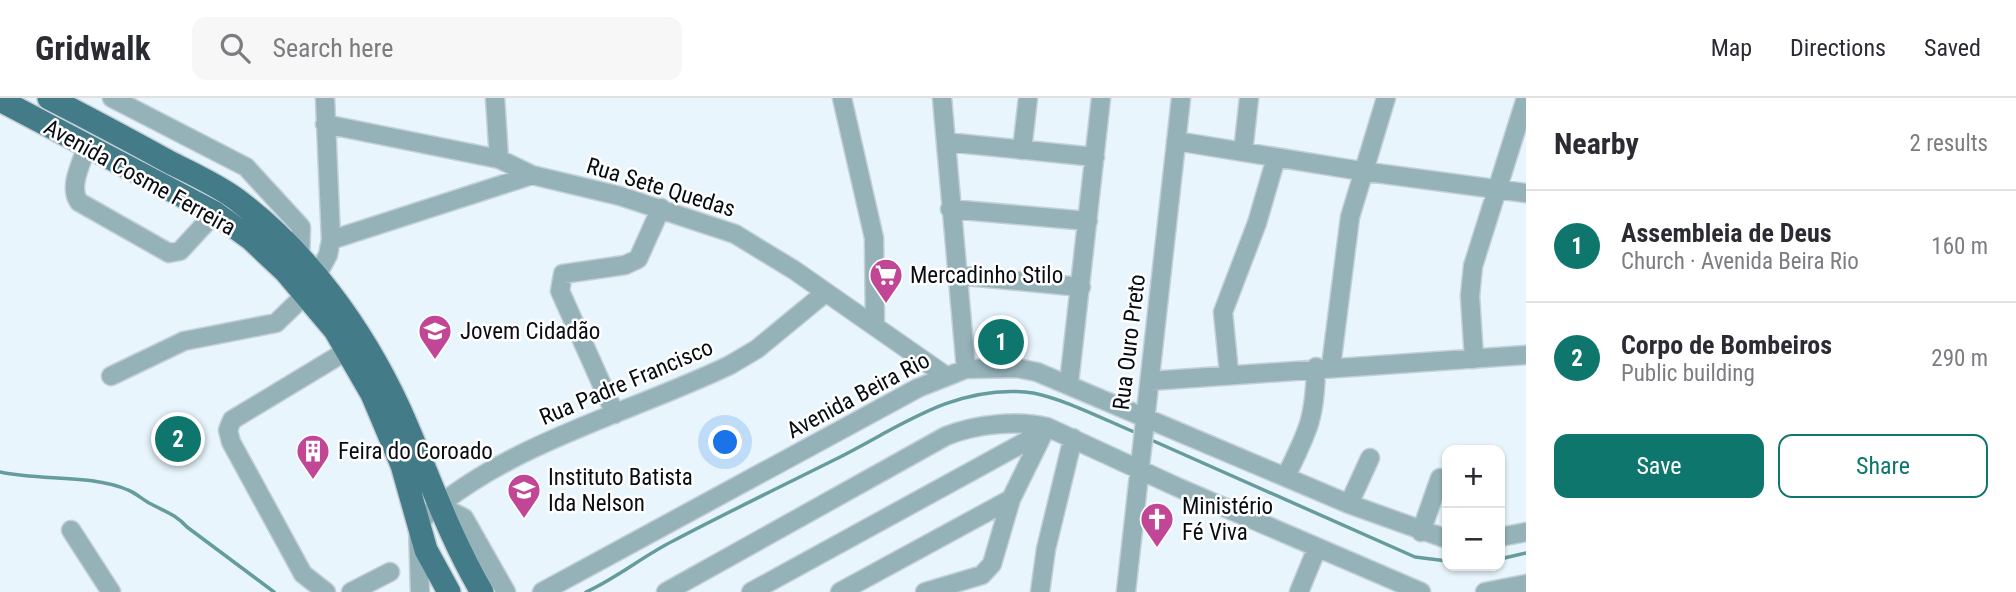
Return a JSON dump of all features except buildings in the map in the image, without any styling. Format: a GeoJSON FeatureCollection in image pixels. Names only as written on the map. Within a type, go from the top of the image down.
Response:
{"type":"FeatureCollection","features":[{"type":"Feature","properties":{"kind":"main road","name":"Avenida Cosme Ferreira"},"geometry":{"type":"LineString","coordinates":[[49,98],[227,193],[279,236],[300,259],[311,286],[391,436],[426,550],[449,592]]}},
{"type":"Feature","properties":{"kind":"main road","name":"Avenida Cosme Ferreira"},"geometry":{"type":"LineString","coordinates":[[0,100],[215,213],[311,286],[352,325],[399,408],[438,505],[482,592]]}},
{"type":"Feature","properties":{"kind":"street"},"geometry":{"type":"LineString","coordinates":[[112,98],[247,167],[300,227],[300,259]]}},
{"type":"Feature","properties":{"kind":"street"},"geometry":{"type":"LineString","coordinates":[[111,376],[184,341],[276,323],[311,286],[328,256],[331,240],[324,98]]}},
{"type":"Feature","properties":{"kind":"street"},"geometry":{"type":"LineString","coordinates":[[495,98],[499,159]]}},
{"type":"Feature","properties":{"kind":"street"},"geometry":{"type":"LineString","coordinates":[[842,98],[874,238],[875,325]]}},
{"type":"Feature","properties":{"kind":"street"},"geometry":{"type":"LineString","coordinates":[[942,98],[966,369]]}},
{"type":"Feature","properties":{"kind":"street"},"geometry":{"type":"LineString","coordinates":[[1022,150],[1028,98]]}},
{"type":"Feature","properties":{"kind":"street"},"geometry":{"type":"LineString","coordinates":[[1069,383],[1101,98]]}},
{"type":"Feature","properties":{"kind":"street","name":"Rua Ouro Preto"},"geometry":{"type":"LineString","coordinates":[[1126,592],[1138,464],[1150,381],[1181,98]]}},
{"type":"Feature","properties":{"kind":"street"},"geometry":{"type":"LineString","coordinates":[[1243,152],[1248,98]]}},
{"type":"Feature","properties":{"kind":"street"},"geometry":{"type":"LineString","coordinates":[[1247,121],[1259,98]]}},
{"type":"Feature","properties":{"kind":"street"},"geometry":{"type":"LineString","coordinates":[[1286,476],[1315,408],[1350,217],[1361,171],[1386,98]]}},
{"type":"Feature","properties":{"kind":"street"},"geometry":{"type":"LineString","coordinates":[[1474,359],[1470,306],[1473,266],[1526,98]]}},
{"type":"Feature","properties":{"kind":"street","name":"Rua Sete Quedas"},"geometry":{"type":"LineString","coordinates":[[325,124],[499,159],[532,174],[661,208],[735,234],[875,325],[946,376]]}},
{"type":"Feature","properties":{"kind":"street"},"geometry":{"type":"LineString","coordinates":[[1176,141],[1361,171],[1526,192]]}},
{"type":"Feature","properties":{"kind":"street"},"geometry":{"type":"LineString","coordinates":[[947,142],[1095,157]]}},
{"type":"Feature","properties":{"kind":"street"},"geometry":{"type":"LineString","coordinates":[[87,146],[74,188],[74,195],[79,202],[169,253],[180,251],[215,213]]}},
{"type":"Feature","properties":{"kind":"street"},"geometry":{"type":"LineString","coordinates":[[1229,373],[1223,312],[1257,223],[1276,158]]}},
{"type":"Feature","properties":{"kind":"street"},"geometry":{"type":"LineString","coordinates":[[331,240],[532,174]]}},
{"type":"Feature","properties":{"kind":"street"},"geometry":{"type":"LineString","coordinates":[[615,414],[560,290],[563,274],[632,263],[638,259],[661,208]]}},
{"type":"Feature","properties":{"kind":"street"},"geometry":{"type":"LineString","coordinates":[[950,209],[1088,221]]}},
{"type":"Feature","properties":{"kind":"street"},"geometry":{"type":"LineString","coordinates":[[956,275],[1081,287]]}},
{"type":"Feature","properties":{"kind":"street","name":"Rua Padre Francisco"},"geometry":{"type":"LineString","coordinates":[[418,523],[438,505],[509,461],[700,379],[757,349],[825,293]]}},
{"type":"Feature","properties":{"kind":"street"},"geometry":{"type":"LineString","coordinates":[[326,592],[303,575],[230,442],[228,430],[232,420],[348,351]]}},
{"type":"Feature","properties":{"kind":"street"},"geometry":{"type":"LineString","coordinates":[[1150,381],[1229,373],[1526,355]]}},
{"type":"Feature","properties":{"kind":"street","name":"Avenida Beira Rio"},"geometry":{"type":"LineString","coordinates":[[542,592],[946,376],[966,369],[1017,368],[1069,383],[1144,423],[1286,476],[1421,532],[1442,538]]}},
{"type":"Feature","properties":{"kind":"street"},"geometry":{"type":"LineString","coordinates":[[677,589],[946,436],[979,427],[1046,429],[1073,438],[1138,464],[1317,548],[1421,592]]}},
{"type":"Feature","properties":{"kind":"street"},"geometry":{"type":"LineString","coordinates":[[925,592],[982,575],[987,570],[1011,499],[1046,429]]}},
{"type":"Feature","properties":{"kind":"street"},"geometry":{"type":"LineString","coordinates":[[751,592],[1046,429]]}},
{"type":"Feature","properties":{"kind":"street"},"geometry":{"type":"LineString","coordinates":[[1040,592],[1046,549],[1073,438]]}},
{"type":"Feature","properties":{"kind":"street"},"geometry":{"type":"LineString","coordinates":[[1349,504],[1370,458]]}},
{"type":"Feature","properties":{"kind":"street"},"geometry":{"type":"LineString","coordinates":[[1421,532],[1440,478]]}},
{"type":"Feature","properties":{"kind":"street"},"geometry":{"type":"LineString","coordinates":[[840,592],[1011,499]]}},
{"type":"Feature","properties":{"kind":"street"},"geometry":{"type":"LineString","coordinates":[[438,505],[464,518],[506,592]]}},
{"type":"Feature","properties":{"kind":"street"},"geometry":{"type":"LineString","coordinates":[[418,523],[419,592]]}},
{"type":"Feature","properties":{"kind":"street"},"geometry":{"type":"LineString","coordinates":[[71,530],[111,592]]}},
{"type":"Feature","properties":{"kind":"street"},"geometry":{"type":"LineString","coordinates":[[1505,536],[1526,532]]}},
{"type":"Feature","properties":{"kind":"street"},"geometry":{"type":"LineString","coordinates":[[1299,592],[1317,548]]}},
{"type":"Feature","properties":{"kind":"street"},"geometry":{"type":"LineString","coordinates":[[351,592],[390,572]]}},
{"type":"Feature","properties":{"kind":"street"},"geometry":{"type":"LineString","coordinates":[[1485,592],[1526,584]]}},
{"type":"Feature","properties":{"kind":"waterway"},"geometry":{"type":"LineString","coordinates":[[586,592],[673,541],[903,423],[925,412],[973,396],[998,392],[1037,394],[1066,403],[1139,434]]}},
{"type":"Feature","properties":{"kind":"waterway"},"geometry":{"type":"LineString","coordinates":[[1149,439],[1415,557],[1442,560]]}},
{"type":"Feature","properties":{"kind":"waterway"},"geometry":{"type":"LineString","coordinates":[[0,472],[98,482],[128,490],[174,516],[274,592]]}},
{"type":"Feature","properties":{"kind":"waterway"},"geometry":{"type":"LineString","coordinates":[[1505,558],[1526,553]]}},
{"type":"Feature","properties":{"kind":"place","name":"Mercadinho Stilo"},"geometry":{"type":"Point","coordinates":[886,305]}},
{"type":"Feature","properties":{"kind":"place","name":"Assembleia de Deus"},"geometry":{"type":"Point","coordinates":[1001,342]}},
{"type":"Feature","properties":{"kind":"place","name":"Jovem Cidadão"},"geometry":{"type":"Point","coordinates":[435,361]}},
{"type":"Feature","properties":{"kind":"place","name":"Corpo de Bombeiros"},"geometry":{"type":"Point","coordinates":[178,439]}},
{"type":"Feature","properties":{"kind":"place","name":"Feira do Coroado"},"geometry":{"type":"Point","coordinates":[313,481]}},
{"type":"Feature","properties":{"kind":"place","name":"Instituto Batista Ida Nelson"},"geometry":{"type":"Point","coordinates":[524,520]}},
{"type":"Feature","properties":{"kind":"place","name":"Ministério Fé Viva"},"geometry":{"type":"Point","coordinates":[1157,549]}}]}
